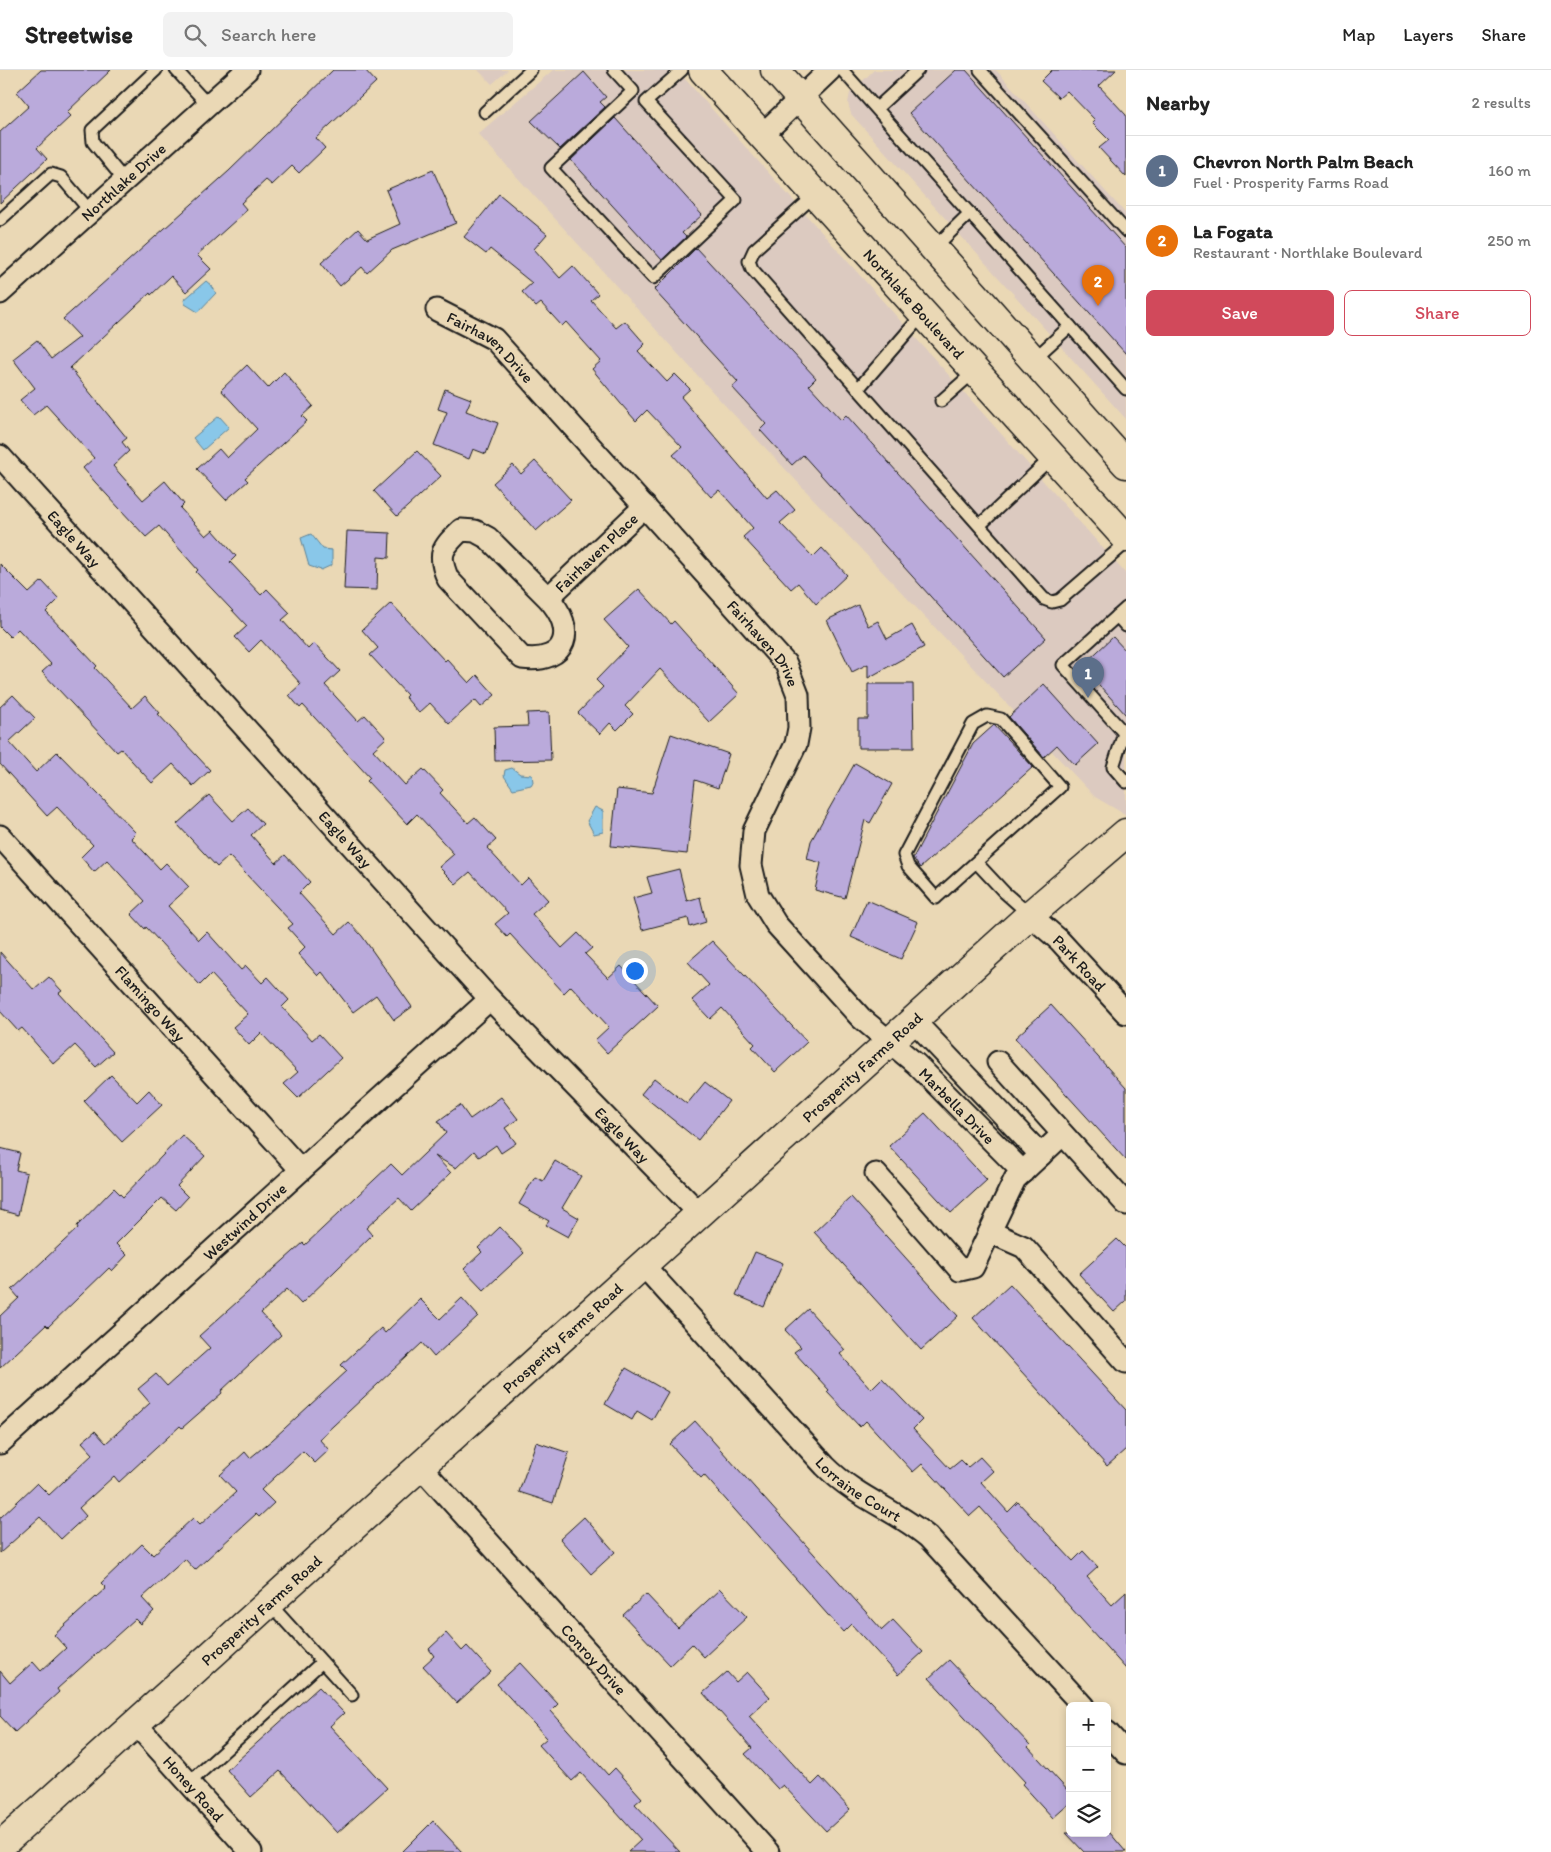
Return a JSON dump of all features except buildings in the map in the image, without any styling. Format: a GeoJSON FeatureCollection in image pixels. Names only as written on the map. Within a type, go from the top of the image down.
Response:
{"type":"FeatureCollection","features":[{"type":"Feature","properties":{"kind":"street","name":"Northlake Drive"},"geometry":{"type":"LineString","coordinates":[[0,293],[247,70]]}},
{"type":"Feature","properties":{"kind":"street","name":"Northlake Boulevard"},"geometry":{"type":"LineString","coordinates":[[703,70],[1126,538]]}},
{"type":"Feature","properties":{"kind":"street"},"geometry":{"type":"LineString","coordinates":[[775,70],[1126,464]]}},
{"type":"Feature","properties":{"kind":"street"},"geometry":{"type":"LineString","coordinates":[[762,135],[830,70]]}},
{"type":"Feature","properties":{"kind":"street","name":"Fairhaven Drive"},"geometry":{"type":"LineString","coordinates":[[437,310],[494,339],[776,651],[793,679],[800,711],[796,744],[760,815],[752,840],[751,865],[758,895],[766,910],[783,931],[861,1018],[890,1042]]}},
{"type":"Feature","properties":{"kind":"street","name":"Eagle Way"},"geometry":{"type":"LineString","coordinates":[[0,456],[490,999],[700,1214]]}},
{"type":"Feature","properties":{"kind":"street","name":"Fairhaven Place"},"geometry":{"type":"LineString","coordinates":[[548,598],[645,506]]}},
{"type":"Feature","properties":{"kind":"street","name":"Fairhaven Place"},"geometry":{"type":"LineString","coordinates":[[461,530],[475,531],[488,538],[548,598],[559,610],[566,628],[564,642],[553,654],[539,660],[522,658],[448,579],[441,563],[444,546],[461,530]]}},
{"type":"Feature","properties":{"kind":"street","name":"Prosperity Farms Road"},"geometry":{"type":"LineString","coordinates":[[0,1846],[1030,915],[1126,833]]}},
{"type":"Feature","properties":{"kind":"street","name":"Flamingo Way"},"geometry":{"type":"LineString","coordinates":[[0,836],[301,1170]]}},
{"type":"Feature","properties":{"kind":"street","name":"Park Road"},"geometry":{"type":"LineString","coordinates":[[1030,915],[1059,940],[1126,1013]]}},
{"type":"Feature","properties":{"kind":"street","name":"Westwind Drive"},"geometry":{"type":"LineString","coordinates":[[0,1443],[490,999]]}},
{"type":"Feature","properties":{"kind":"street","name":"Marbella Drive"},"geometry":{"type":"LineString","coordinates":[[914,1021],[1041,1155]]}},
{"type":"Feature","properties":{"kind":"street","name":"Marbella Drive"},"geometry":{"type":"LineString","coordinates":[[890,1042],[916,1064],[1023,1172]]}},
{"type":"Feature","properties":{"kind":"street"},"geometry":{"type":"LineString","coordinates":[[998,1062],[1126,1204]]}},
{"type":"Feature","properties":{"kind":"street"},"geometry":{"type":"LineString","coordinates":[[876,1174],[960,1270],[973,1268],[1015,1179],[1062,1135]]}},
{"type":"Feature","properties":{"kind":"street"},"geometry":{"type":"LineString","coordinates":[[990,1232],[1024,1247],[1123,1351]]}},
{"type":"Feature","properties":{"kind":"street","name":"Lorraine Court"},"geometry":{"type":"LineString","coordinates":[[643,1265],[825,1466],[852,1490],[898,1515],[928,1537],[1079,1702]]}},
{"type":"Feature","properties":{"kind":"street","name":"Conroy Drive"},"geometry":{"type":"LineString","coordinates":[[420,1466],[768,1852]]}},
{"type":"Feature","properties":{"kind":"street","name":"Honey Road"},"geometry":{"type":"LineString","coordinates":[[136,1723],[245,1850]]}},
{"type":"Feature","properties":{"kind":"street"},"geometry":{"type":"LineString","coordinates":[[1111,1736],[1126,1752]]}},
{"type":"Feature","properties":{"kind":"lane"},"geometry":{"type":"LineString","coordinates":[[124,180],[93,142],[92,130],[156,70]]}},
{"type":"Feature","properties":{"kind":"lane"},"geometry":{"type":"LineString","coordinates":[[176,70],[208,105]]}},
{"type":"Feature","properties":{"kind":"lane"},"geometry":{"type":"LineString","coordinates":[[485,112],[531,70]]}},
{"type":"Feature","properties":{"kind":"lane"},"geometry":{"type":"LineString","coordinates":[[614,70],[736,200],[653,278],[551,168],[633,91]]}},
{"type":"Feature","properties":{"kind":"lane"},"geometry":{"type":"LineString","coordinates":[[646,102],[682,70]]}},
{"type":"Feature","properties":{"kind":"lane"},"geometry":{"type":"LineString","coordinates":[[842,70],[1126,388]]}},
{"type":"Feature","properties":{"kind":"lane"},"geometry":{"type":"LineString","coordinates":[[877,108],[918,70]]}},
{"type":"Feature","properties":{"kind":"lane"},"geometry":{"type":"LineString","coordinates":[[980,70],[1126,231]]}},
{"type":"Feature","properties":{"kind":"lane"},"geometry":{"type":"LineString","coordinates":[[0,220],[51,174],[62,177],[90,211]]}},
{"type":"Feature","properties":{"kind":"lane"},"geometry":{"type":"LineString","coordinates":[[816,194],[754,250],[749,261],[752,269],[858,389],[1044,598],[1052,602],[1060,600],[1126,543]]}},
{"type":"Feature","properties":{"kind":"lane"},"geometry":{"type":"LineString","coordinates":[[934,248],[970,213]]}},
{"type":"Feature","properties":{"kind":"lane"},"geometry":{"type":"LineString","coordinates":[[858,389],[923,314]]}},
{"type":"Feature","properties":{"kind":"lane"},"geometry":{"type":"LineString","coordinates":[[1033,360],[1070,326]]}},
{"type":"Feature","properties":{"kind":"lane"},"geometry":{"type":"LineString","coordinates":[[941,401],[975,371]]}},
{"type":"Feature","properties":{"kind":"lane"},"geometry":{"type":"LineString","coordinates":[[980,525],[1052,457]]}},
{"type":"Feature","properties":{"kind":"lane"},"geometry":{"type":"LineString","coordinates":[[1126,608],[1063,665],[1125,733],[1112,767],[1126,782]]}},
{"type":"Feature","properties":{"kind":"lane"},"geometry":{"type":"LineString","coordinates":[[1117,616],[1126,626]]}},
{"type":"Feature","properties":{"kind":"lane"},"geometry":{"type":"LineString","coordinates":[[987,716],[1001,719],[1060,787],[976,862],[936,898],[908,866],[904,855],[973,724],[987,716]]}},
{"type":"Feature","properties":{"kind":"lane"},"geometry":{"type":"LineString","coordinates":[[976,862],[1004,892],[1030,915]]}},
{"type":"Feature","properties":{"kind":"lane"},"geometry":{"type":"LineString","coordinates":[[269,1603],[352,1695]]}},
{"type":"Feature","properties":{"kind":"lane"},"geometry":{"type":"LineString","coordinates":[[190,1784],[322,1662]]}},
{"type":"Feature","properties":{"kind":"shaded area"},"geometry":{"type":"Polygon","coordinates":[[[478,70],[508,70],[492,84],[478,70]]]}},
{"type":"Feature","properties":{"kind":"shaded area"},"geometry":{"type":"Polygon","coordinates":[[[553,70],[677,70],[1126,574],[1126,815],[1095,797],[720,400],[478,134],[553,70]]]}},
{"type":"Feature","properties":{"kind":"shaded area"},"geometry":{"type":"Polygon","coordinates":[[[874,70],[996,70],[1126,214],[1126,419],[851,114],[848,103],[850,93],[874,70]]]}},
{"type":"Feature","properties":{"kind":"water"},"geometry":{"type":"Polygon","coordinates":[[[206,281],[216,293],[198,312],[185,304],[184,300],[206,281]]]}},
{"type":"Feature","properties":{"kind":"water"},"geometry":{"type":"Polygon","coordinates":[[[219,416],[229,427],[203,450],[193,438],[219,416]]]}},
{"type":"Feature","properties":{"kind":"water"},"geometry":{"type":"Polygon","coordinates":[[[311,534],[323,549],[332,550],[332,565],[321,570],[309,566],[301,538],[311,534]]]}},
{"type":"Feature","properties":{"kind":"water"},"geometry":{"type":"Polygon","coordinates":[[[512,768],[520,774],[532,775],[533,782],[531,785],[513,789],[504,776],[505,770],[512,768]]]}},
{"type":"Feature","properties":{"kind":"water"},"geometry":{"type":"Polygon","coordinates":[[[595,807],[603,811],[603,832],[594,834],[587,821],[595,807]]]}},
{"type":"Feature","properties":{"kind":"place","name":"La Fogata"},"geometry":{"type":"Point","coordinates":[1098,306]}},
{"type":"Feature","properties":{"kind":"place","name":"Chevron North Palm Beach"},"geometry":{"type":"Point","coordinates":[1088,698]}}]}
